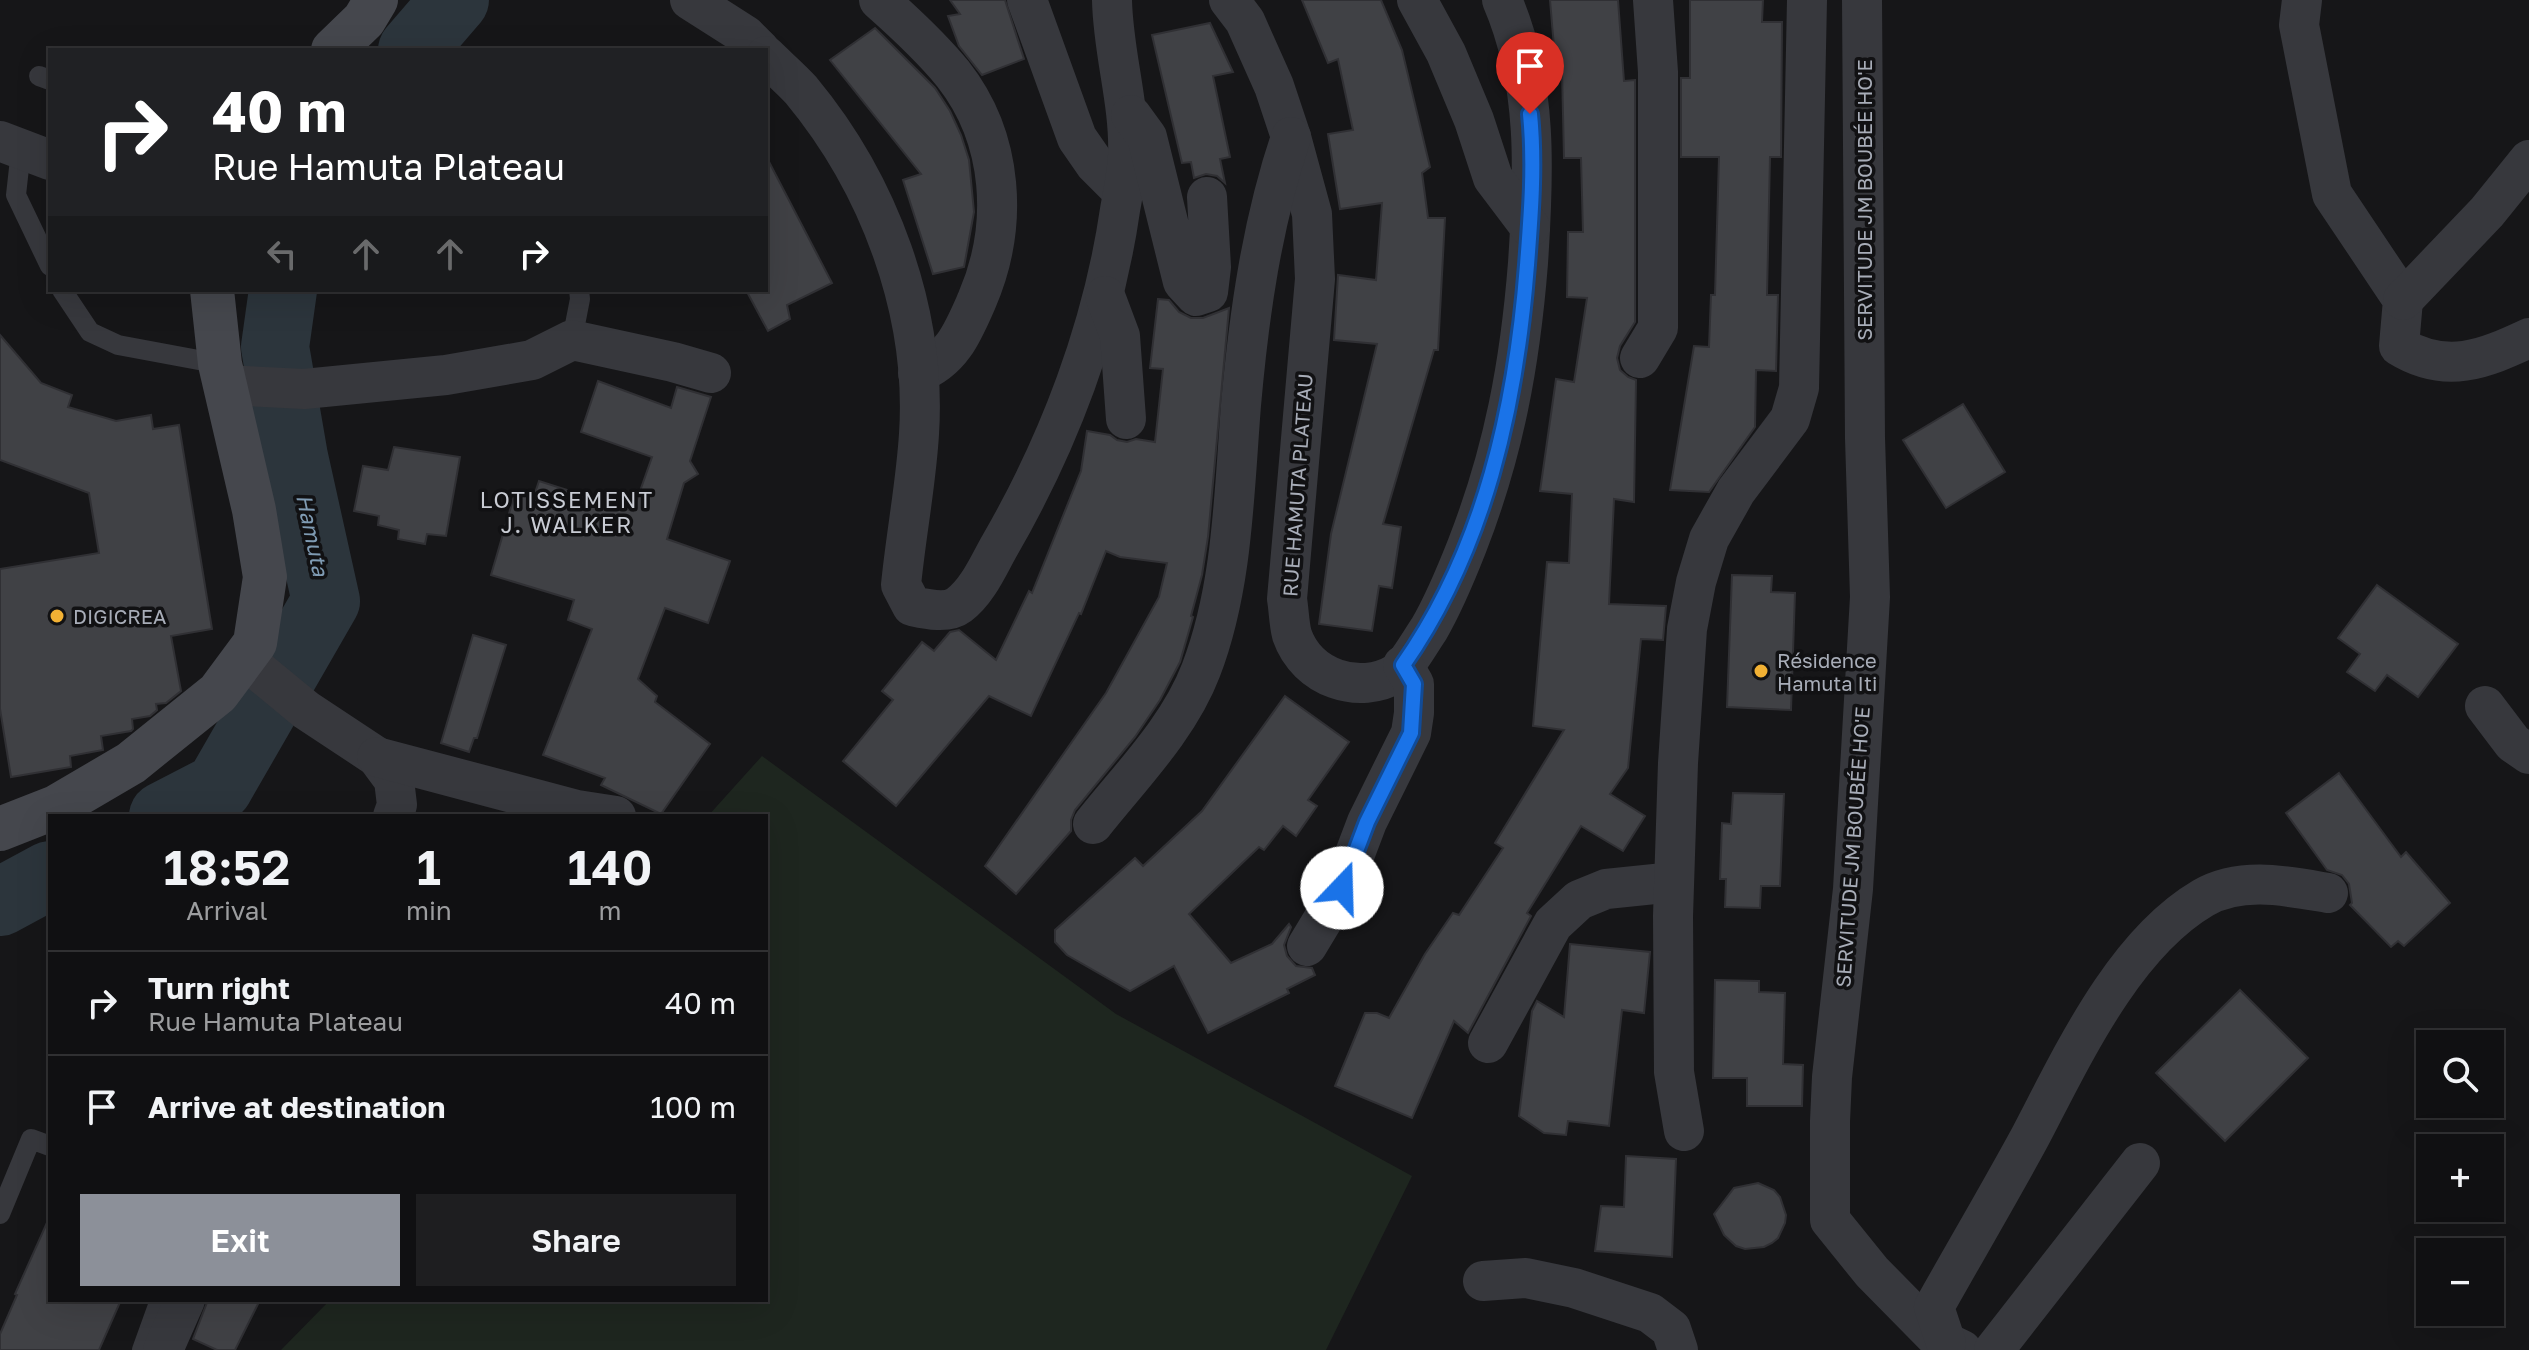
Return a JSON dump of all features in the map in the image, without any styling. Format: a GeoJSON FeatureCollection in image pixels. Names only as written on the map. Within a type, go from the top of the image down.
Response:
{"type":"FeatureCollection","features":[{"type":"Feature","properties":{"kind":"main road"},"geometry":{"type":"LineString","coordinates":[[335,48],[364,20],[376,0]]}},
{"type":"Feature","properties":{"kind":"main road"},"geometry":{"type":"LineString","coordinates":[[0,829],[56,807],[131,763],[253,666],[265,577],[231,379],[212,292]]}},
{"type":"Feature","properties":{"kind":"street"},"geometry":{"type":"LineString","coordinates":[[690,0],[745,35],[758,48]]}},
{"type":"Feature","properties":{"kind":"street"},"geometry":{"type":"LineString","coordinates":[[879,0],[954,75],[986,131],[998,183],[997,234],[988,276],[963,333],[937,366],[918,373]]}},
{"type":"Feature","properties":{"kind":"street"},"geometry":{"type":"LineString","coordinates":[[1027,0],[1077,138],[1095,164],[1123,192]]}},
{"type":"Feature","properties":{"kind":"street"},"geometry":{"type":"LineString","coordinates":[[768,58],[800,89],[844,150],[879,218],[906,292],[918,354],[920,431],[901,585],[912,606],[935,610],[958,606],[978,582],[1012,524],[1049,446],[1105,296],[1128,157],[1126,108],[1113,33],[1112,0]]}},
{"type":"Feature","properties":{"kind":"street","name":"RUE HAMUTA PLATEAU"},"geometry":{"type":"LineString","coordinates":[[1229,0],[1245,21],[1274,86],[1312,214],[1315,279],[1287,599],[1293,636],[1309,663],[1339,682],[1367,683],[1399,672],[1430,627],[1458,568],[1488,491],[1509,413],[1523,319],[1533,145],[1526,82],[1515,30],[1502,0]]}},
{"type":"Feature","properties":{"kind":"street"},"geometry":{"type":"LineString","coordinates":[[1417,0],[1446,53],[1474,120],[1493,178],[1530,227]]}},
{"type":"Feature","properties":{"kind":"street"},"geometry":{"type":"LineString","coordinates":[[1640,358],[1658,328],[1658,72],[1653,0]]}},
{"type":"Feature","properties":{"kind":"street"},"geometry":{"type":"LineString","coordinates":[[1684,1131],[1674,1072],[1674,882],[1687,629],[1696,582],[1709,539],[1736,491],[1790,419],[1799,388],[1807,0]]}},
{"type":"Feature","properties":{"kind":"street","name":"SERVITUDE JM BOUBÉE HO'E"},"geometry":{"type":"LineString","coordinates":[[1862,0],[1865,438],[1870,597],[1853,889],[1832,1077],[1830,1220],[1872,1272],[1937,1338],[1954,1346]]}},
{"type":"Feature","properties":{"kind":"street"},"geometry":{"type":"LineString","coordinates":[[2302,0],[2299,25],[2332,194],[2403,300]]}},
{"type":"Feature","properties":{"kind":"street"},"geometry":{"type":"LineString","coordinates":[[1126,108],[1147,137],[1183,282],[1196,296],[1208,292],[1211,267],[1207,197]]}},
{"type":"Feature","properties":{"kind":"street"},"geometry":{"type":"LineString","coordinates":[[1093,824],[1172,725],[1201,671],[1221,597],[1234,508],[1253,296],[1273,190],[1291,137]]}},
{"type":"Feature","properties":{"kind":"street"},"geometry":{"type":"LineString","coordinates":[[2529,160],[2487,212],[2403,300],[2399,346],[2415,356],[2451,362],[2488,357],[2529,338]]}},
{"type":"Feature","properties":{"kind":"street"},"geometry":{"type":"LineString","coordinates":[[1105,296],[1120,336],[1126,419]]}},
{"type":"Feature","properties":{"kind":"street"},"geometry":{"type":"LineString","coordinates":[[231,379],[304,389],[446,375],[532,360],[572,340],[711,373]]}},
{"type":"Feature","properties":{"kind":"street"},"geometry":{"type":"LineString","coordinates":[[1307,946],[1342,888],[1367,822],[1411,733],[1414,684],[1403,665]]}},
{"type":"Feature","properties":{"kind":"street"},"geometry":{"type":"LineString","coordinates":[[253,666],[306,710],[377,757],[577,810],[603,814]]}},
{"type":"Feature","properties":{"kind":"street"},"geometry":{"type":"LineString","coordinates":[[2485,706],[2513,743],[2529,754]]}},
{"type":"Feature","properties":{"kind":"street"},"geometry":{"type":"LineString","coordinates":[[377,757],[394,780],[397,805],[394,814]]}},
{"type":"Feature","properties":{"kind":"street"},"geometry":{"type":"LineString","coordinates":[[1488,1043],[1553,924],[1579,900],[1606,889],[1674,882]]}},
{"type":"Feature","properties":{"kind":"street"},"geometry":{"type":"LineString","coordinates":[[1954,1346],[1934,1307],[2066,1065],[2120,976],[2171,922],[2204,897],[2242,885],[2285,885],[2328,893]]}},
{"type":"Feature","properties":{"kind":"street"},"geometry":{"type":"LineString","coordinates":[[1994,1350],[2140,1163]]}},
{"type":"Feature","properties":{"kind":"street"},"geometry":{"type":"LineString","coordinates":[[1483,1281],[1526,1278],[1574,1288],[1650,1313],[1671,1329],[1678,1350]]}},
{"type":"Feature","properties":{"kind":"street"},"geometry":{"type":"LineString","coordinates":[[163,1350],[184,1302]]}},
{"type":"Feature","properties":{"kind":"lane"},"geometry":{"type":"LineString","coordinates":[[24,150],[16,195],[48,262]]}},
{"type":"Feature","properties":{"kind":"lane"},"geometry":{"type":"LineString","coordinates":[[63,292],[90,332],[118,345],[231,379]]}},
{"type":"Feature","properties":{"kind":"lane"},"geometry":{"type":"LineString","coordinates":[[572,340],[579,292]]}},
{"type":"Feature","properties":{"kind":"lane"},"geometry":{"type":"LineString","coordinates":[[0,1214],[31,1139],[48,1145]]}},
{"type":"Feature","properties":{"kind":"lane"},"geometry":{"type":"LineString","coordinates":[[142,1350],[159,1302]]}},
{"type":"Feature","properties":{"kind":"shaded area"},"geometry":{"type":"Polygon","coordinates":[[[762,756],[1116,1014],[1412,1176],[1326,1350],[281,1350],[328,1302],[768,1302],[768,814],[710,814],[762,756]]]}},
{"type":"Feature","properties":{"kind":"building"},"geometry":{"type":"Polygon","coordinates":[[[950,0],[1005,0],[1024,59],[982,75],[959,46],[948,16],[960,14],[950,0]]]}},
{"type":"Feature","properties":{"kind":"building"},"geometry":{"type":"Polygon","coordinates":[[[1302,0],[1381,0],[1402,50],[1430,167],[1422,173],[1428,218],[1445,218],[1438,350],[1434,350],[1383,524],[1401,527],[1392,588],[1379,586],[1372,631],[1319,624],[1331,534],[1377,344],[1334,340],[1338,275],[1376,280],[1382,203],[1340,209],[1328,134],[1353,130],[1338,59],[1328,63],[1302,0]]]}},
{"type":"Feature","properties":{"kind":"building"},"geometry":{"type":"Polygon","coordinates":[[[1550,0],[1618,0],[1624,81],[1635,80],[1635,322],[1620,346],[1617,358],[1620,370],[1636,380],[1634,502],[1614,499],[1609,604],[1666,606],[1663,640],[1641,639],[1628,768],[1610,794],[1645,816],[1623,851],[1581,826],[1527,913],[1531,916],[1468,1033],[1454,1021],[1412,1118],[1335,1086],[1365,1013],[1377,1013],[1389,1018],[1425,954],[1453,913],[1459,915],[1503,848],[1495,843],[1564,730],[1533,726],[1547,562],[1569,563],[1572,494],[1540,491],[1556,379],[1574,382],[1587,298],[1567,297],[1568,232],[1583,232],[1581,158],[1564,158],[1562,70],[1556,71],[1550,0]]]}},
{"type":"Feature","properties":{"kind":"building"},"geometry":{"type":"Polygon","coordinates":[[[1690,0],[1763,0],[1762,22],[1782,22],[1781,157],[1770,157],[1767,295],[1778,295],[1776,371],[1756,370],[1755,427],[1709,492],[1670,490],[1694,346],[1709,347],[1711,295],[1715,295],[1719,157],[1681,157],[1681,78],[1690,78],[1690,0]]]}},
{"type":"Feature","properties":{"kind":"building"},"geometry":{"type":"Polygon","coordinates":[[[1210,23],[1233,72],[1213,76],[1230,157],[1220,159],[1225,183],[1217,176],[1206,174],[1194,178],[1191,162],[1182,163],[1152,35],[1210,23]]]}},
{"type":"Feature","properties":{"kind":"building"},"geometry":{"type":"Polygon","coordinates":[[[875,28],[935,88],[961,135],[969,160],[974,212],[964,267],[933,274],[903,180],[921,174],[830,60],[875,28]]]}},
{"type":"Feature","properties":{"kind":"building"},"geometry":{"type":"Polygon","coordinates":[[[768,160],[832,283],[787,305],[790,319],[768,331],[747,292],[768,292],[768,160]]]}},
{"type":"Feature","properties":{"kind":"building"},"geometry":{"type":"Polygon","coordinates":[[[1158,299],[1169,300],[1179,312],[1191,318],[1203,318],[1229,308],[1208,537],[1193,617],[1180,662],[1160,700],[1135,737],[1075,810],[1071,831],[1016,894],[985,866],[1106,693],[1159,597],[1167,563],[1120,557],[1106,551],[1081,614],[1031,716],[989,696],[896,806],[843,761],[893,700],[882,691],[922,642],[934,651],[950,632],[959,630],[996,660],[1029,591],[1032,593],[1081,471],[1087,431],[1127,442],[1136,439],[1155,442],[1163,369],[1150,368],[1158,299]]]}},
{"type":"Feature","properties":{"kind":"building"},"geometry":{"type":"Polygon","coordinates":[[[0,335],[41,383],[72,395],[68,407],[116,421],[151,415],[153,429],[179,425],[212,629],[171,636],[181,691],[166,703],[156,704],[157,710],[150,716],[132,719],[131,731],[101,736],[103,750],[70,756],[71,767],[11,777],[0,709],[0,569],[99,553],[89,493],[0,460],[0,335]]]}},
{"type":"Feature","properties":{"kind":"building"},"geometry":{"type":"Polygon","coordinates":[[[598,381],[671,408],[677,387],[711,397],[690,461],[698,474],[684,483],[667,539],[730,561],[708,623],[665,608],[638,679],[657,696],[655,702],[710,744],[661,814],[601,785],[605,778],[543,755],[592,629],[568,620],[574,600],[491,575],[515,493],[533,499],[539,481],[633,511],[652,457],[581,432],[598,381]]]}},
{"type":"Feature","properties":{"kind":"building"},"geometry":{"type":"Polygon","coordinates":[[[1963,404],[2005,472],[1946,508],[1903,440],[1963,404]]]}},
{"type":"Feature","properties":{"kind":"building"},"geometry":{"type":"Polygon","coordinates":[[[394,447],[460,457],[446,536],[427,534],[425,544],[398,539],[399,530],[378,525],[379,516],[354,511],[363,466],[388,470],[394,447]]]}},
{"type":"Feature","properties":{"kind":"building","name":"Résidence Hamuta Iti"},"geometry":{"type":"Polygon","coordinates":[[[1732,575],[1772,576],[1771,592],[1795,593],[1791,710],[1727,707],[1732,575]]]}},
{"type":"Feature","properties":{"kind":"building"},"geometry":{"type":"Polygon","coordinates":[[[2377,585],[2458,644],[2418,697],[2387,675],[2375,691],[2347,672],[2360,654],[2338,638],[2377,585]]]}},
{"type":"Feature","properties":{"kind":"building"},"geometry":{"type":"Polygon","coordinates":[[[473,635],[506,645],[477,738],[474,738],[469,752],[441,743],[473,635]]]}},
{"type":"Feature","properties":{"kind":"building"},"geometry":{"type":"Polygon","coordinates":[[[1285,696],[1349,742],[1308,800],[1317,806],[1296,836],[1283,826],[1264,850],[1259,847],[1189,914],[1231,963],[1272,944],[1289,924],[1291,927],[1284,945],[1287,956],[1296,966],[1312,968],[1315,975],[1287,989],[1289,993],[1208,1033],[1174,966],[1130,991],[1067,955],[1055,942],[1055,930],[1135,858],[1143,866],[1202,811],[1285,696]]]}},
{"type":"Feature","properties":{"kind":"building"},"geometry":{"type":"Polygon","coordinates":[[[2339,773],[2401,857],[2406,852],[2450,903],[2404,946],[2398,941],[2391,947],[2350,905],[2349,884],[2342,875],[2327,870],[2286,813],[2339,773]]]}},
{"type":"Feature","properties":{"kind":"building"},"geometry":{"type":"Polygon","coordinates":[[[1733,793],[1784,794],[1780,886],[1761,886],[1760,908],[1725,907],[1726,879],[1720,879],[1722,823],[1731,824],[1733,793]]]}},
{"type":"Feature","properties":{"kind":"building"},"geometry":{"type":"Polygon","coordinates":[[[1570,944],[1650,952],[1644,1013],[1622,1010],[1609,1126],[1568,1121],[1566,1135],[1544,1133],[1519,1116],[1532,1011],[1537,1001],[1564,1017],[1570,944]]]}},
{"type":"Feature","properties":{"kind":"building"},"geometry":{"type":"Polygon","coordinates":[[[1715,980],[1759,981],[1759,992],[1785,993],[1783,1064],[1803,1065],[1802,1106],[1747,1106],[1747,1078],[1713,1078],[1715,980]]]}},
{"type":"Feature","properties":{"kind":"building"},"geometry":{"type":"Polygon","coordinates":[[[2240,990],[2308,1058],[2225,1141],[2156,1073],[2240,990]]]}},
{"type":"Feature","properties":{"kind":"building"},"geometry":{"type":"Polygon","coordinates":[[[1626,1156],[1676,1159],[1672,1257],[1595,1251],[1601,1206],[1624,1207],[1626,1156]]]}},
{"type":"Feature","properties":{"kind":"building"},"geometry":{"type":"Polygon","coordinates":[[[1758,1183],[1774,1190],[1780,1197],[1786,1215],[1785,1223],[1772,1243],[1745,1249],[1736,1246],[1724,1235],[1714,1214],[1734,1188],[1758,1183]]]}},
{"type":"Feature","properties":{"kind":"building"},"geometry":{"type":"Polygon","coordinates":[[[48,1220],[48,1302],[120,1302],[99,1350],[0,1350],[0,1334],[48,1220]]]}},
{"type":"Feature","properties":{"kind":"building"},"geometry":{"type":"Polygon","coordinates":[[[207,1302],[259,1302],[235,1350],[217,1350],[193,1339],[207,1302]]]}},
{"type":"Feature","properties":{"kind":"waterway","name":"Hamuta"},"geometry":{"type":"LineString","coordinates":[[414,48],[455,0]]}},
{"type":"Feature","properties":{"kind":"waterway","name":"Hamuta"},"geometry":{"type":"LineString","coordinates":[[167,814],[219,787],[326,601],[294,457],[275,347],[283,292]]}},
{"type":"Feature","properties":{"kind":"waterway","name":"Hamuta"},"geometry":{"type":"LineString","coordinates":[[0,902],[48,876]]}},
{"type":"Feature","properties":{"kind":"place","name":"DIGICREA"},"geometry":{"type":"Point","coordinates":[57,616]}},
{"type":"Feature","properties":{"kind":"place","name":"Résidence Hamuta Iti"},"geometry":{"type":"Point","coordinates":[1761,671]}},
{"type":"Feature","properties":{"kind":"district","name":"LOTISSEMENT J. WALKER"},"geometry":{"type":"Point","coordinates":[567,512]}},
{"type":"Feature","properties":{"kind":"route"},"geometry":{"type":"LineString","coordinates":[[1342,888],[1367,822],[1411,733],[1414,684],[1403,665],[1430,627],[1458,568],[1488,491],[1509,413],[1523,319],[1531,214],[1533,145],[1530,114]]}}]}
